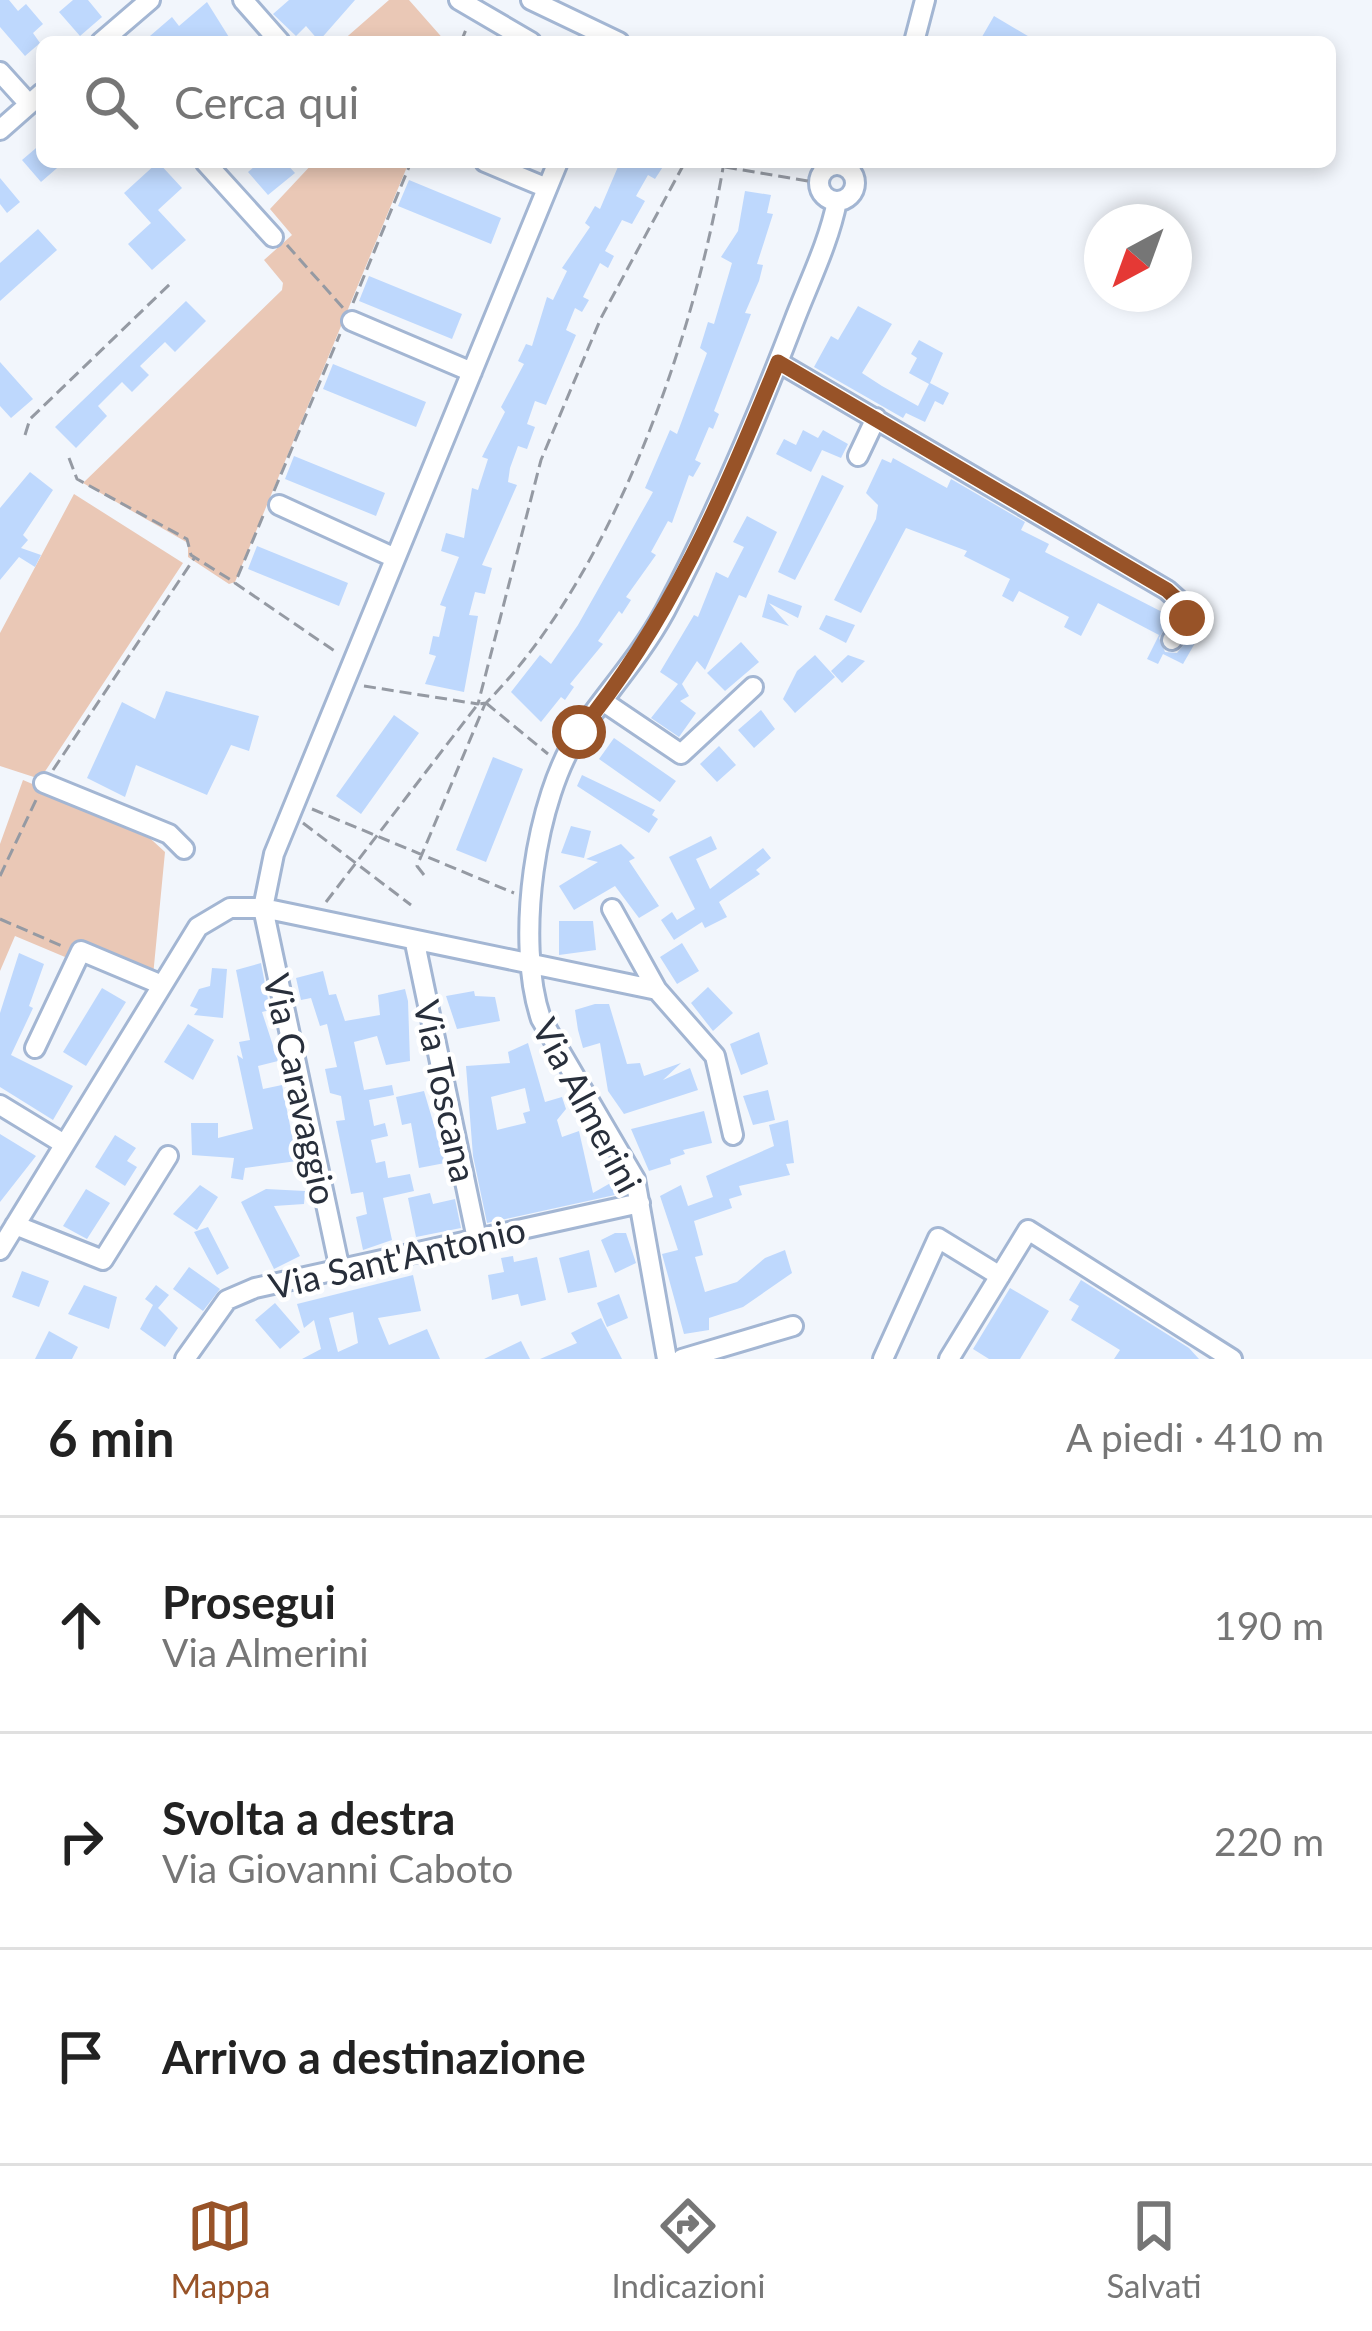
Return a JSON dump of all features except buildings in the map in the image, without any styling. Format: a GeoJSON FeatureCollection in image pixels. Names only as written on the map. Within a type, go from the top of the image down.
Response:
{"type":"FeatureCollection","features":[{"type":"Feature","properties":{"kind":"street"},"geometry":{"type":"LineString","coordinates":[[108,36],[150,0]]}},
{"type":"Feature","properties":{"kind":"street"},"geometry":{"type":"LineString","coordinates":[[243,0],[275,36]]}},
{"type":"Feature","properties":{"kind":"street"},"geometry":{"type":"LineString","coordinates":[[916,36],[925,0]]}},
{"type":"Feature","properties":{"kind":"street"},"geometry":{"type":"LineString","coordinates":[[538,2],[603,36]]}},
{"type":"Feature","properties":{"kind":"street"},"geometry":{"type":"LineString","coordinates":[[466,6],[520,36]]}},
{"type":"Feature","properties":{"kind":"street"},"geometry":{"type":"LineString","coordinates":[[0,72],[36,99],[0,130]]}},
{"type":"Feature","properties":{"kind":"street"},"geometry":{"type":"LineString","coordinates":[[210,168],[273,238]]}},
{"type":"Feature","properties":{"kind":"street"},"geometry":{"type":"LineString","coordinates":[[500,168],[548,188]]}},
{"type":"Feature","properties":{"kind":"street"},"geometry":{"type":"LineString","coordinates":[[263,908],[274,854],[556,168]]}},
{"type":"Feature","properties":{"kind":"street","name":"Via Almerini"},"geometry":{"type":"LineString","coordinates":[[668,1359],[634,1179],[541,1019],[529,963],[532,901],[550,797],[563,767],[579,732],[664,613],[724,494],[837,201],[851,194],[858,168]]}},
{"type":"Feature","properties":{"kind":"street"},"geometry":{"type":"LineString","coordinates":[[824,171],[823,194],[837,201]]}},
{"type":"Feature","properties":{"kind":"street"},"geometry":{"type":"LineString","coordinates":[[350,318],[472,372]]}},
{"type":"Feature","properties":{"kind":"street"},"geometry":{"type":"LineString","coordinates":[[778,362],[1167,590],[1186,608],[1187,618],[1172,640]]}},
{"type":"Feature","properties":{"kind":"street"},"geometry":{"type":"LineString","coordinates":[[858,456],[876,418]]}},
{"type":"Feature","properties":{"kind":"street"},"geometry":{"type":"LineString","coordinates":[[279,505],[395,558]]}},
{"type":"Feature","properties":{"kind":"street"},"geometry":{"type":"LineString","coordinates":[[604,702],[681,754],[753,687]]}},
{"type":"Feature","properties":{"kind":"street"},"geometry":{"type":"LineString","coordinates":[[44,783],[169,834],[184,849]]}},
{"type":"Feature","properties":{"kind":"street"},"geometry":{"type":"LineString","coordinates":[[0,1250],[198,927],[214,914],[263,908],[656,990]]}},
{"type":"Feature","properties":{"kind":"street","name":"Via Caravaggio"},"geometry":{"type":"LineString","coordinates":[[263,908],[340,1270]]}},
{"type":"Feature","properties":{"kind":"street"},"geometry":{"type":"LineString","coordinates":[[612,909],[656,990],[715,1056],[733,1135]]}},
{"type":"Feature","properties":{"kind":"street","name":"Via Toscana"},"geometry":{"type":"LineString","coordinates":[[415,943],[477,1239]]}},
{"type":"Feature","properties":{"kind":"street"},"geometry":{"type":"LineString","coordinates":[[35,1048],[80,954],[162,985]]}},
{"type":"Feature","properties":{"kind":"street"},"geometry":{"type":"LineString","coordinates":[[0,1105],[64,1144]]}},
{"type":"Feature","properties":{"kind":"street"},"geometry":{"type":"LineString","coordinates":[[16,1225],[103,1260],[168,1156]]}},
{"type":"Feature","properties":{"kind":"street","name":"Via Sant'Antonio"},"geometry":{"type":"LineString","coordinates":[[185,1359],[227,1300],[640,1203]]}},
{"type":"Feature","properties":{"kind":"street"},"geometry":{"type":"LineString","coordinates":[[949,1359],[1028,1230],[1232,1359]]}},
{"type":"Feature","properties":{"kind":"street"},"geometry":{"type":"LineString","coordinates":[[883,1359],[938,1238],[1000,1276]]}},
{"type":"Feature","properties":{"kind":"street"},"geometry":{"type":"LineString","coordinates":[[682,1359],[793,1326]]}},
{"type":"Feature","properties":{"kind":"path"},"geometry":{"type":"LineString","coordinates":[[462,36],[466,6]]}},
{"type":"Feature","properties":{"kind":"path"},"geometry":{"type":"LineString","coordinates":[[236,584],[409,168]]}},
{"type":"Feature","properties":{"kind":"path"},"geometry":{"type":"LineString","coordinates":[[314,917],[478,704],[541,460],[610,299],[682,168]]}},
{"type":"Feature","properties":{"kind":"path"},"geometry":{"type":"LineString","coordinates":[[424,874],[417,866],[485,703],[557,607],[638,456],[692,311],[722,168]]}},
{"type":"Feature","properties":{"kind":"path"},"geometry":{"type":"LineString","coordinates":[[774,168],[824,171]]}},
{"type":"Feature","properties":{"kind":"path"},"geometry":{"type":"LineString","coordinates":[[273,238],[286,244],[350,318]]}},
{"type":"Feature","properties":{"kind":"path"},"geometry":{"type":"LineString","coordinates":[[25,435],[30,418],[172,282]]}},
{"type":"Feature","properties":{"kind":"path"},"geometry":{"type":"LineString","coordinates":[[69,458],[77,479],[187,539],[195,557],[352,663]]}},
{"type":"Feature","properties":{"kind":"path"},"geometry":{"type":"LineString","coordinates":[[0,876],[44,783],[195,557]]}},
{"type":"Feature","properties":{"kind":"path"},"geometry":{"type":"LineString","coordinates":[[344,682],[485,703],[563,767]]}},
{"type":"Feature","properties":{"kind":"path"},"geometry":{"type":"LineString","coordinates":[[293,808],[377,835],[532,901]]}},
{"type":"Feature","properties":{"kind":"path"},"geometry":{"type":"LineString","coordinates":[[293,808],[411,905]]}},
{"type":"Feature","properties":{"kind":"path"},"geometry":{"type":"LineString","coordinates":[[0,919],[80,954]]}},
{"type":"Feature","properties":{"kind":"shaded area"},"geometry":{"type":"Polygon","coordinates":[[[389,0],[409,0],[441,36],[348,36],[389,0]]]}},
{"type":"Feature","properties":{"kind":"shaded area"},"geometry":{"type":"Polygon","coordinates":[[[308,168],[407,168],[235,582],[229,584],[188,557],[188,543],[83,483],[282,290],[283,283],[264,260],[292,235],[270,209],[308,168]]]}},
{"type":"Feature","properties":{"kind":"shaded area"},"geometry":{"type":"Polygon","coordinates":[[[74,494],[183,563],[40,779],[0,766],[0,633],[74,494]]]}},
{"type":"Feature","properties":{"kind":"shaded area"},"geometry":{"type":"Polygon","coordinates":[[[23,780],[141,830],[165,852],[153,976],[71,952],[65,957],[15,936],[0,971],[0,844],[23,780]]]}},
{"type":"Feature","properties":{"kind":"route"},"geometry":{"type":"LineString","coordinates":[[579,732],[664,613],[724,494],[778,362],[1059,522],[1167,590],[1186,608],[1187,618]]}}]}
